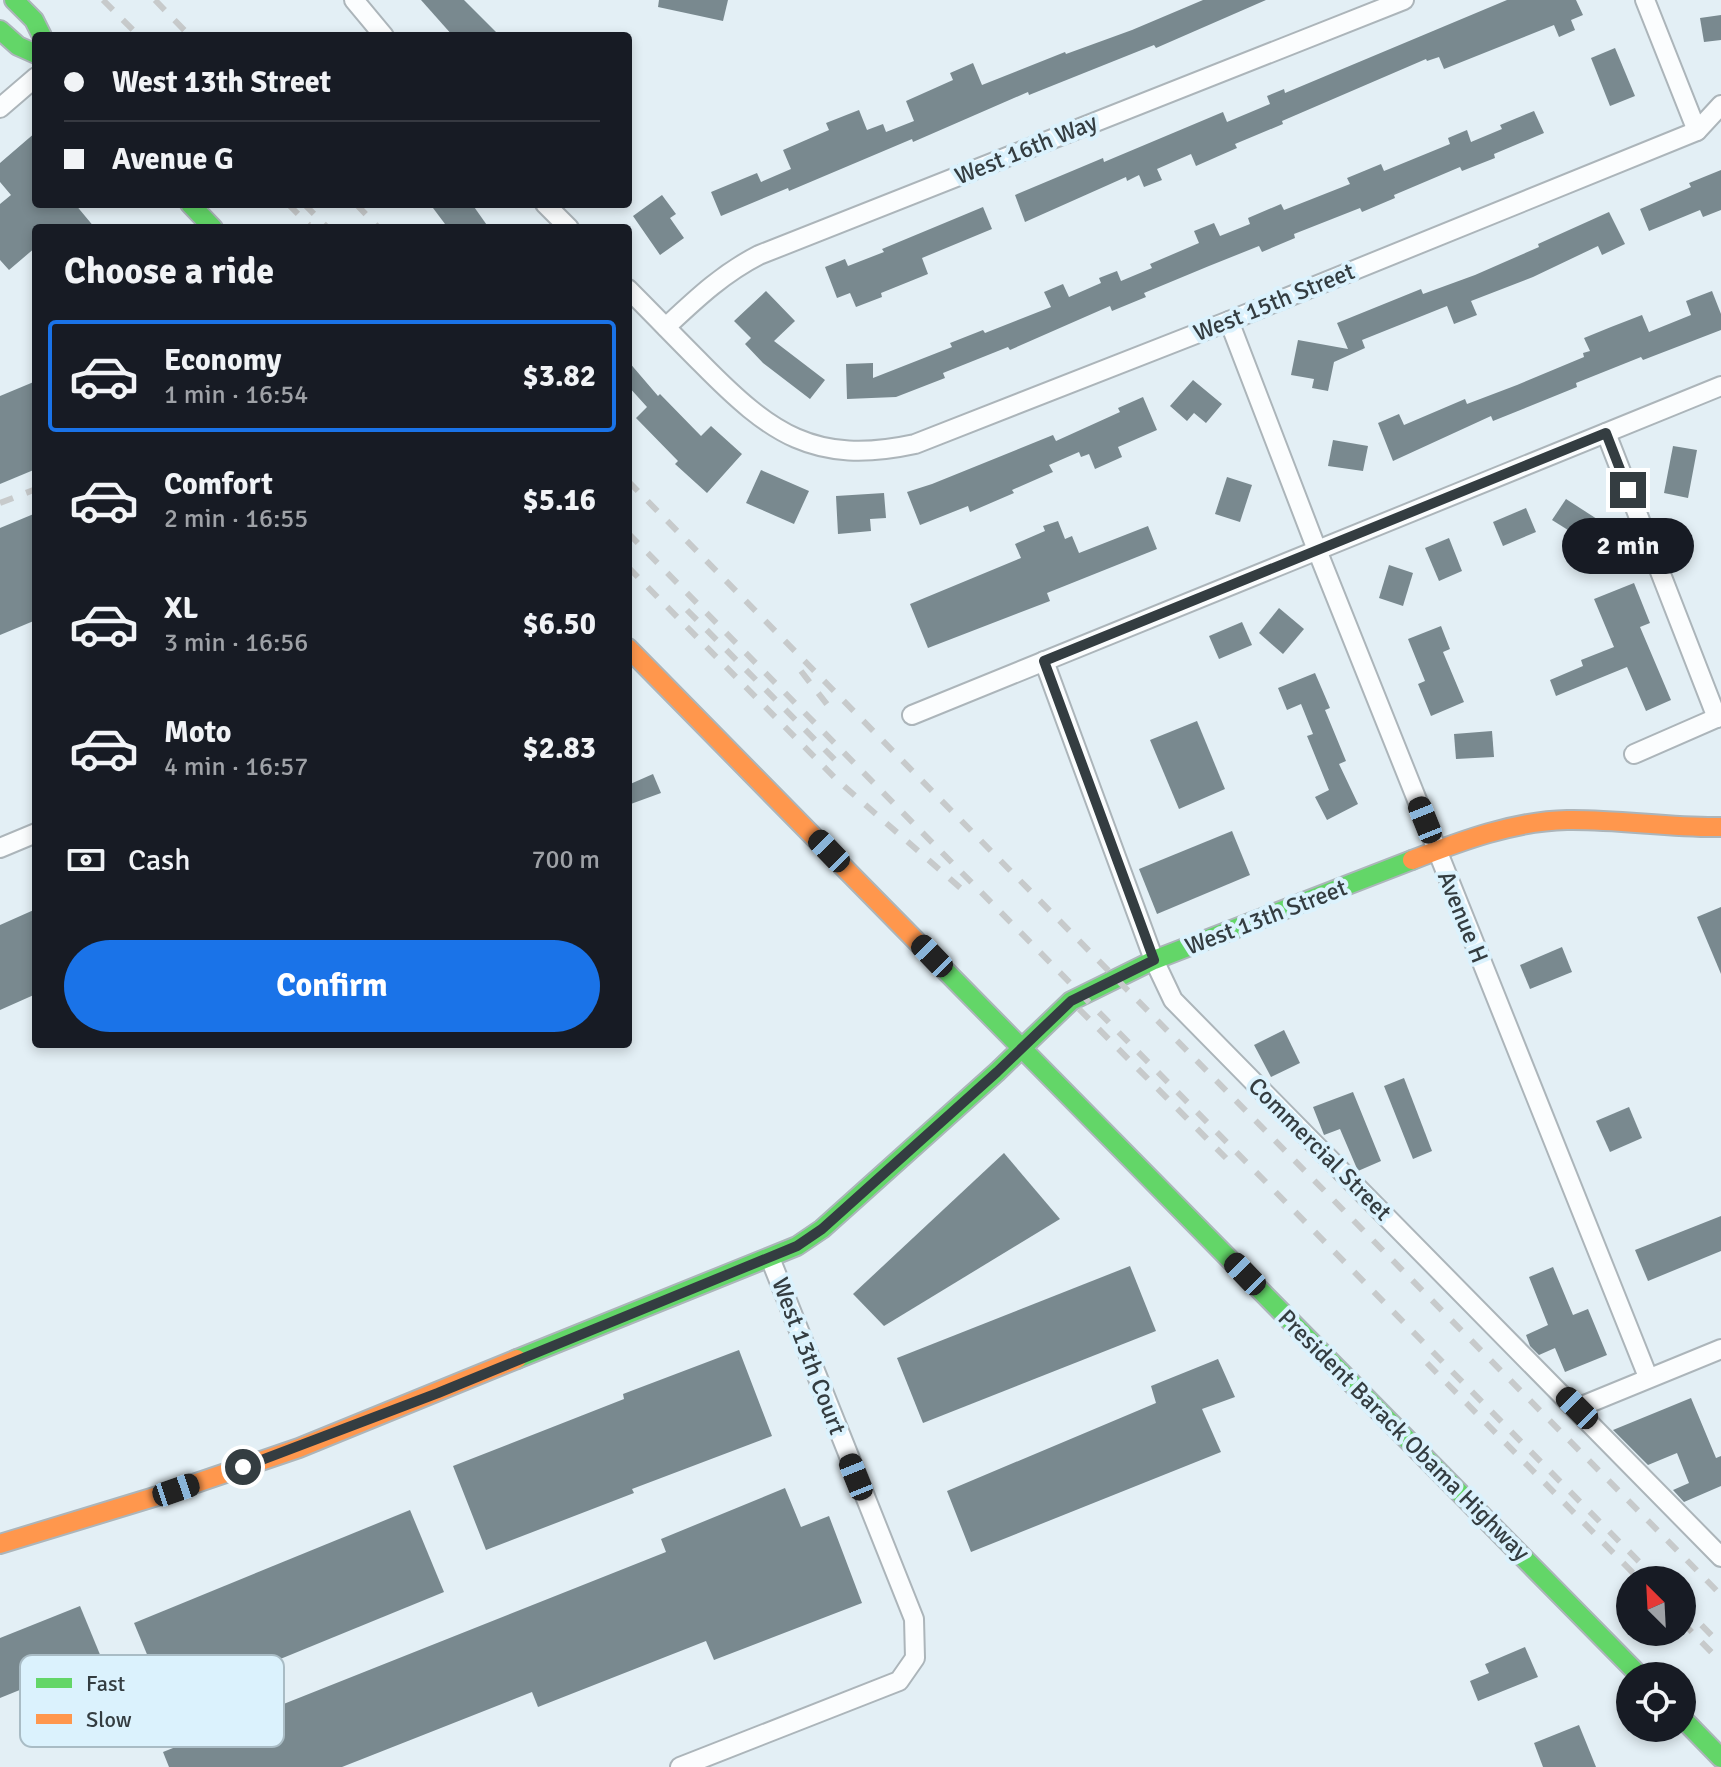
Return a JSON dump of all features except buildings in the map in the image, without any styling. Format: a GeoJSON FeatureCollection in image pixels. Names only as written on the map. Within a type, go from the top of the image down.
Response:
{"type":"FeatureCollection","features":[{"type":"Feature","properties":{"kind":"street"},"geometry":{"type":"LineString","coordinates":[[14,0],[34,20],[40,32]]}},
{"type":"Feature","properties":{"kind":"street"},"geometry":{"type":"LineString","coordinates":[[354,0],[381,32]]}},
{"type":"Feature","properties":{"kind":"street","name":"West 16th Way"},"geometry":{"type":"LineString","coordinates":[[666,327],[709,286],[759,255],[1404,0]]}},
{"type":"Feature","properties":{"kind":"street"},"geometry":{"type":"LineString","coordinates":[[1645,0],[1697,131]]}},
{"type":"Feature","properties":{"kind":"street"},"geometry":{"type":"LineString","coordinates":[[0,30],[18,46],[32,52]]}},
{"type":"Feature","properties":{"kind":"street"},"geometry":{"type":"LineString","coordinates":[[0,108],[32,80]]}},
{"type":"Feature","properties":{"kind":"street","name":"West 15th Street"},"geometry":{"type":"LineString","coordinates":[[632,293],[751,412],[775,428],[811,443],[858,452],[887,450],[915,444],[1229,321],[1697,131],[1721,105]]}},
{"type":"Feature","properties":{"kind":"street"},"geometry":{"type":"LineString","coordinates":[[194,208],[209,224]]}},
{"type":"Feature","properties":{"kind":"street"},"geometry":{"type":"LineString","coordinates":[[549,208],[565,224]]}},
{"type":"Feature","properties":{"kind":"street","name":"Avenue H"},"geometry":{"type":"LineString","coordinates":[[1229,321],[1317,550],[1648,1377]]}},
{"type":"Feature","properties":{"kind":"street"},"geometry":{"type":"LineString","coordinates":[[912,715],[1721,386]]}},
{"type":"Feature","properties":{"kind":"street"},"geometry":{"type":"LineString","coordinates":[[1606,433],[1719,717],[1634,754]]}},
{"type":"Feature","properties":{"kind":"street","name":"President Barack Obama Highway"},"geometry":{"type":"LineString","coordinates":[[632,652],[1626,1662]]}},
{"type":"Feature","properties":{"kind":"street","name":"Commercial Street"},"geometry":{"type":"LineString","coordinates":[[1044,661],[1154,960],[1173,1000],[1721,1557]]}},
{"type":"Feature","properties":{"kind":"street","name":"West 13th Street"},"geometry":{"type":"LineString","coordinates":[[0,1544],[164,1494],[299,1448],[797,1246],[822,1229],[1071,1001],[1154,960],[1437,850],[1498,830],[1566,820],[1680,828],[1721,827]]}},
{"type":"Feature","properties":{"kind":"street"},"geometry":{"type":"LineString","coordinates":[[0,848],[32,835]]}},
{"type":"Feature","properties":{"kind":"street","name":"West 13th Court"},"geometry":{"type":"LineString","coordinates":[[680,1767],[899,1681],[915,1658],[914,1619],[770,1258]]}},
{"type":"Feature","properties":{"kind":"street"},"geometry":{"type":"LineString","coordinates":[[1577,1408],[1721,1349]]}},
{"type":"Feature","properties":{"kind":"street"},"geometry":{"type":"LineString","coordinates":[[1696,1732],[1721,1758]]}},
{"type":"Feature","properties":{"kind":"railway"},"geometry":{"type":"LineString","coordinates":[[103,0],[135,32]]}},
{"type":"Feature","properties":{"kind":"railway"},"geometry":{"type":"LineString","coordinates":[[155,0],[186,32]]}},
{"type":"Feature","properties":{"kind":"railway"},"geometry":{"type":"LineString","coordinates":[[292,208],[308,224]]}},
{"type":"Feature","properties":{"kind":"railway"},"geometry":{"type":"LineString","coordinates":[[308,208],[324,224]]}},
{"type":"Feature","properties":{"kind":"railway"},"geometry":{"type":"LineString","coordinates":[[360,208],[375,224]]}},
{"type":"Feature","properties":{"kind":"railway"},"geometry":{"type":"LineString","coordinates":[[632,485],[1721,1595]]}},
{"type":"Feature","properties":{"kind":"railway"},"geometry":{"type":"LineString","coordinates":[[0,503],[32,491]]}},
{"type":"Feature","properties":{"kind":"railway"},"geometry":{"type":"LineString","coordinates":[[632,537],[1643,1566]]}},
{"type":"Feature","properties":{"kind":"railway"},"geometry":{"type":"LineString","coordinates":[[632,571],[837,780],[964,891]]}},
{"type":"Feature","properties":{"kind":"railway"},"geometry":{"type":"LineString","coordinates":[[687,610],[836,761]]}},
{"type":"Feature","properties":{"kind":"railway"},"geometry":{"type":"LineString","coordinates":[[801,671],[833,712]]}},
{"type":"Feature","properties":{"kind":"railway"},"geometry":{"type":"LineString","coordinates":[[1079,1009],[1226,1158]]}},
{"type":"Feature","properties":{"kind":"railway"},"geometry":{"type":"LineString","coordinates":[[1427,1363],[1626,1566]]}},
{"type":"Feature","properties":{"kind":"railway"},"geometry":{"type":"LineString","coordinates":[[1696,1619],[1721,1645]]}},
{"type":"Feature","properties":{"kind":"railway"},"geometry":{"type":"LineString","coordinates":[[1696,1636],[1721,1662]]}},
{"type":"Feature","properties":{"kind":"traffic: fast"},"geometry":{"type":"LineString","coordinates":[[14,0],[34,20],[40,32]]}},
{"type":"Feature","properties":{"kind":"traffic: fast"},"geometry":{"type":"LineString","coordinates":[[0,30],[18,46],[32,52]]}},
{"type":"Feature","properties":{"kind":"traffic: fast"},"geometry":{"type":"LineString","coordinates":[[194,208],[209,224]]}},
{"type":"Feature","properties":{"kind":"traffic: fast"},"geometry":{"type":"LineString","coordinates":[[517,1359],[797,1246],[822,1229],[1071,1001],[1154,960],[1412,860]]}},
{"type":"Feature","properties":{"kind":"traffic: fast"},"geometry":{"type":"LineString","coordinates":[[932,957],[1626,1662]]}},
{"type":"Feature","properties":{"kind":"traffic: fast"},"geometry":{"type":"LineString","coordinates":[[1696,1732],[1721,1758]]}},
{"type":"Feature","properties":{"kind":"traffic: slow"},"geometry":{"type":"LineString","coordinates":[[632,652],[932,957]]}},
{"type":"Feature","properties":{"kind":"traffic: slow"},"geometry":{"type":"LineString","coordinates":[[1412,860],[1488,833],[1547,821],[1721,827]]}},
{"type":"Feature","properties":{"kind":"traffic: slow"},"geometry":{"type":"LineString","coordinates":[[0,1544],[164,1494],[299,1448],[517,1359]]}},
{"type":"Feature","properties":{"kind":"route"},"geometry":{"type":"LineString","coordinates":[[243,1467],[438,1393],[797,1246],[822,1229],[1071,1001],[1154,960],[1044,661],[1606,433],[1628,490]]}}]}
